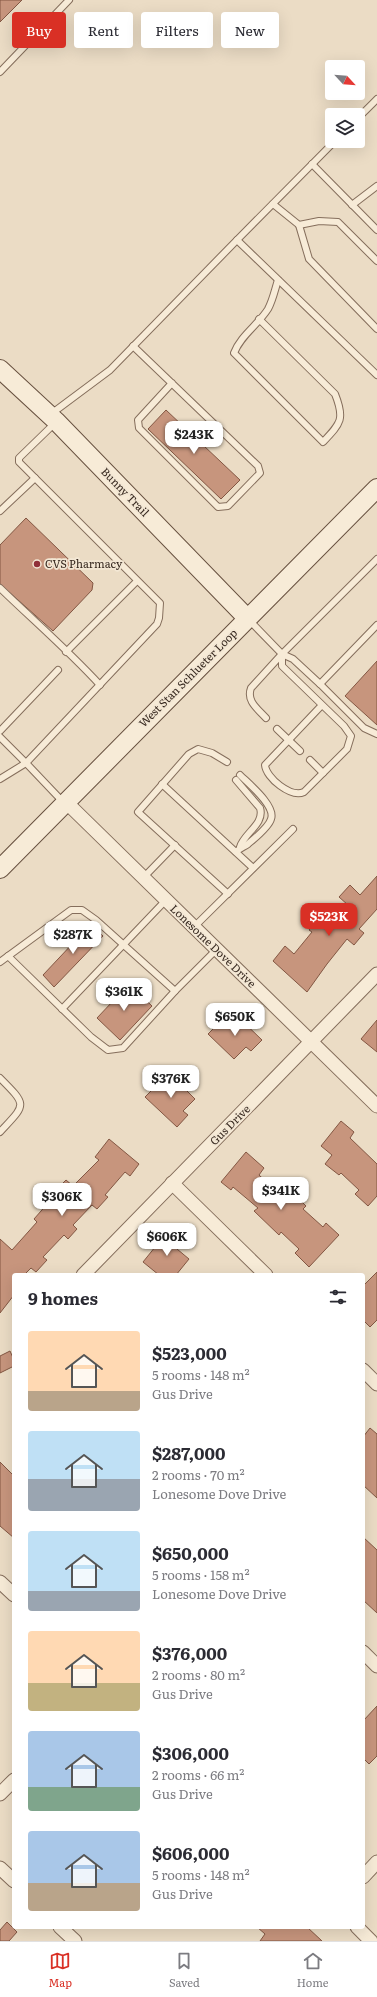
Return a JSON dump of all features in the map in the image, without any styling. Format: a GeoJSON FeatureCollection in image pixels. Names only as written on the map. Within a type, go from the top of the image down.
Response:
{"type":"FeatureCollection","features":[{"type":"Feature","properties":{"kind":"main road","name":"Bunny Trail"},"geometry":{"type":"LineString","coordinates":[[0,369],[53,418],[248,618]]}},
{"type":"Feature","properties":{"kind":"main road","name":"West Stan Schlueter Loop"},"geometry":{"type":"LineString","coordinates":[[0,869],[377,488]]}},
{"type":"Feature","properties":{"kind":"street","name":"Lonesome Dove Drive"},"geometry":{"type":"LineString","coordinates":[[65,803],[377,1106]]}},
{"type":"Feature","properties":{"kind":"street","name":"Gus Drive"},"geometry":{"type":"LineString","coordinates":[[85,1273],[377,974]]}},
{"type":"Feature","properties":{"kind":"street"},"geometry":{"type":"LineString","coordinates":[[172,1183],[264,1273]]}},
{"type":"Feature","properties":{"kind":"street"},"geometry":{"type":"LineString","coordinates":[[365,1372],[377,1384]]}},
{"type":"Feature","properties":{"kind":"street"},"geometry":{"type":"LineString","coordinates":[[0,1582],[12,1593]]}},
{"type":"Feature","properties":{"kind":"street"},"geometry":{"type":"LineString","coordinates":[[365,1654],[377,1666]]}},
{"type":"Feature","properties":{"kind":"street"},"geometry":{"type":"LineString","coordinates":[[0,1794],[12,1782]]}},
{"type":"Feature","properties":{"kind":"street"},"geometry":{"type":"LineString","coordinates":[[365,1875],[377,1862]]}},
{"type":"Feature","properties":{"kind":"street"},"geometry":{"type":"LineString","coordinates":[[0,1868],[12,1879]]}},
{"type":"Feature","properties":{"kind":"street"},"geometry":{"type":"LineString","coordinates":[[62,1929],[75,1941]]}},
{"type":"Feature","properties":{"kind":"street"},"geometry":{"type":"LineString","coordinates":[[359,1929],[371,1941]]}},
{"type":"Feature","properties":{"kind":"lane"},"geometry":{"type":"LineString","coordinates":[[0,72],[69,0]]}},
{"type":"Feature","properties":{"kind":"lane"},"geometry":{"type":"LineString","coordinates":[[365,111],[377,99]]}},
{"type":"Feature","properties":{"kind":"lane"},"geometry":{"type":"LineString","coordinates":[[0,778],[26,763],[157,624],[160,603],[35,478],[20,462],[19,458],[53,418],[110,370],[328,148]]}},
{"type":"Feature","properties":{"kind":"lane"},"geometry":{"type":"LineString","coordinates":[[312,164],[377,230]]}},
{"type":"Feature","properties":{"kind":"lane"},"geometry":{"type":"LineString","coordinates":[[352,205],[377,186]]}},
{"type":"Feature","properties":{"kind":"lane"},"geometry":{"type":"LineString","coordinates":[[273,204],[299,225],[309,259],[377,329]]}},
{"type":"Feature","properties":{"kind":"lane"},"geometry":{"type":"LineString","coordinates":[[299,225],[319,221],[338,222],[377,260]]}},
{"type":"Feature","properties":{"kind":"lane"},"geometry":{"type":"LineString","coordinates":[[237,240],[377,375]]}},
{"type":"Feature","properties":{"kind":"lane"},"geometry":{"type":"LineString","coordinates":[[259,319],[335,394],[341,410],[339,425],[323,442],[234,353],[238,344],[259,319],[268,309],[278,280]]}},
{"type":"Feature","properties":{"kind":"lane"},"geometry":{"type":"LineString","coordinates":[[133,346],[172,383],[258,466],[260,473],[228,506],[218,507],[139,428],[138,420],[172,383]]}},
{"type":"Feature","properties":{"kind":"lane"},"geometry":{"type":"LineString","coordinates":[[0,511],[35,478]]}},
{"type":"Feature","properties":{"kind":"lane"},"geometry":{"type":"LineString","coordinates":[[266,718],[250,699],[249,693],[251,688],[282,654],[377,559]]}},
{"type":"Feature","properties":{"kind":"lane"},"geometry":{"type":"LineString","coordinates":[[66,652],[137,581]]}},
{"type":"Feature","properties":{"kind":"lane"},"geometry":{"type":"LineString","coordinates":[[0,588],[66,652],[81,664],[100,685]]}},
{"type":"Feature","properties":{"kind":"lane"},"geometry":{"type":"LineString","coordinates":[[248,618],[282,654],[293,658],[364,728],[377,734]]}},
{"type":"Feature","properties":{"kind":"lane"},"geometry":{"type":"LineString","coordinates":[[320,684],[377,625]]}},
{"type":"Feature","properties":{"kind":"lane"},"geometry":{"type":"LineString","coordinates":[[282,654],[282,666],[344,726],[351,736],[347,749],[304,792],[300,794],[289,792],[268,774],[265,770],[265,765],[322,705]]}},
{"type":"Feature","properties":{"kind":"lane"},"geometry":{"type":"LineString","coordinates":[[0,731],[58,670]]}},
{"type":"Feature","properties":{"kind":"lane"},"geometry":{"type":"LineString","coordinates":[[277,729],[300,751]]}},
{"type":"Feature","properties":{"kind":"lane"},"geometry":{"type":"LineString","coordinates":[[0,737],[65,803]]}},
{"type":"Feature","properties":{"kind":"lane"},"geometry":{"type":"LineString","coordinates":[[225,764],[216,756],[198,749],[189,754],[138,812],[228,894]]}},
{"type":"Feature","properties":{"kind":"lane"},"geometry":{"type":"LineString","coordinates":[[310,760],[323,773]]}},
{"type":"Feature","properties":{"kind":"lane"},"geometry":{"type":"LineString","coordinates":[[238,778],[269,805],[273,815],[271,821],[247,845],[238,850],[243,839],[259,820],[262,813],[238,778]]}},
{"type":"Feature","properties":{"kind":"lane"},"geometry":{"type":"LineString","coordinates":[[162,784],[238,850],[253,868]]}},
{"type":"Feature","properties":{"kind":"lane"},"geometry":{"type":"LineString","coordinates":[[194,927],[293,829]]}},
{"type":"Feature","properties":{"kind":"lane"},"geometry":{"type":"LineString","coordinates":[[143,878],[175,845]]}},
{"type":"Feature","properties":{"kind":"lane"},"geometry":{"type":"LineString","coordinates":[[62,1008],[166,900]]}},
{"type":"Feature","properties":{"kind":"lane"},"geometry":{"type":"LineString","coordinates":[[0,962],[72,910],[82,910],[175,990]]}},
{"type":"Feature","properties":{"kind":"lane"},"geometry":{"type":"LineString","coordinates":[[8,956],[91,1036],[108,1050],[123,1048],[175,990],[217,949]]}},
{"type":"Feature","properties":{"kind":"lane"},"geometry":{"type":"LineString","coordinates":[[0,1078],[19,1097],[22,1104],[20,1111],[0,1132]]}},
{"type":"Feature","properties":{"kind":"building"},"geometry":{"type":"Polygon","coordinates":[[[0,0],[22,0],[0,22],[0,0]]]}},
{"type":"Feature","properties":{"kind":"building"},"geometry":{"type":"Polygon","coordinates":[[[166,410],[240,480],[221,499],[148,429],[166,410]]]}},
{"type":"Feature","properties":{"kind":"building","name":"CVS Pharmacy"},"geometry":{"type":"Polygon","coordinates":[[[26,518],[93,583],[92,590],[53,631],[0,584],[0,545],[26,518]]]}},
{"type":"Feature","properties":{"kind":"building"},"geometry":{"type":"Polygon","coordinates":[[[377,661],[377,725],[345,696],[377,661]]]}},
{"type":"Feature","properties":{"kind":"building"},"geometry":{"type":"Polygon","coordinates":[[[377,876],[377,909],[359,929],[364,933],[354,945],[347,939],[307,992],[273,961],[285,946],[294,954],[312,932],[309,930],[320,916],[331,925],[348,905],[339,897],[350,885],[360,895],[377,876]]]}},
{"type":"Feature","properties":{"kind":"building"},"geometry":{"type":"Polygon","coordinates":[[[91,924],[103,936],[54,987],[43,975],[91,924]]]}},
{"type":"Feature","properties":{"kind":"building"},"geometry":{"type":"Polygon","coordinates":[[[129,984],[152,1006],[120,1040],[97,1018],[129,984]]]}},
{"type":"Feature","properties":{"kind":"building"},"geometry":{"type":"Polygon","coordinates":[[[235,1014],[262,1040],[251,1051],[246,1047],[234,1059],[208,1034],[217,1025],[221,1029],[235,1014]]]}},
{"type":"Feature","properties":{"kind":"building"},"geometry":{"type":"Polygon","coordinates":[[[377,1020],[377,1052],[361,1039],[377,1020]]]}},
{"type":"Feature","properties":{"kind":"building"},"geometry":{"type":"Polygon","coordinates":[[[169,1073],[195,1099],[183,1111],[188,1115],[177,1127],[145,1097],[169,1073]]]}},
{"type":"Feature","properties":{"kind":"building"},"geometry":{"type":"Polygon","coordinates":[[[341,1121],[354,1132],[350,1138],[377,1164],[377,1196],[368,1206],[355,1194],[359,1190],[341,1173],[339,1175],[325,1164],[332,1155],[321,1146],[341,1121]]]}},
{"type":"Feature","properties":{"kind":"building"},"geometry":{"type":"Polygon","coordinates":[[[109,1139],[139,1164],[130,1176],[125,1172],[105,1195],[108,1197],[97,1209],[92,1205],[73,1225],[77,1229],[68,1239],[64,1235],[43,1257],[47,1260],[36,1272],[31,1268],[26,1273],[12,1273],[12,1298],[0,1313],[0,1239],[12,1250],[37,1222],[34,1219],[56,1194],[54,1192],[66,1180],[73,1186],[99,1160],[95,1157],[109,1139]]]}},
{"type":"Feature","properties":{"kind":"building"},"geometry":{"type":"Polygon","coordinates":[[[246,1152],[264,1168],[259,1175],[287,1201],[294,1194],[306,1206],[303,1209],[323,1227],[326,1223],[339,1235],[309,1267],[295,1253],[299,1249],[281,1232],[279,1235],[254,1211],[258,1208],[233,1187],[231,1190],[221,1182],[246,1152]]]}},
{"type":"Feature","properties":{"kind":"building"},"geometry":{"type":"Polygon","coordinates":[[[168,1231],[182,1243],[177,1249],[189,1259],[178,1273],[157,1273],[143,1262],[168,1231]]]}},
{"type":"Feature","properties":{"kind":"building"},"geometry":{"type":"Polygon","coordinates":[[[377,1272],[377,1320],[370,1327],[365,1322],[365,1284],[377,1272]]]}},
{"type":"Feature","properties":{"kind":"building"},"geometry":{"type":"Polygon","coordinates":[[[10,1351],[12,1356],[12,1367],[0,1373],[0,1356],[10,1351]]]}},
{"type":"Feature","properties":{"kind":"building"},"geometry":{"type":"Polygon","coordinates":[[[370,1428],[377,1434],[377,1498],[365,1487],[365,1434],[370,1428]]]}},
{"type":"Feature","properties":{"kind":"building"},"geometry":{"type":"Polygon","coordinates":[[[0,1462],[12,1474],[12,1536],[0,1526],[0,1462]]]}},
{"type":"Feature","properties":{"kind":"building"},"geometry":{"type":"Polygon","coordinates":[[[365,1539],[377,1550],[377,1613],[365,1602],[365,1539]]]}},
{"type":"Feature","properties":{"kind":"building"},"geometry":{"type":"Polygon","coordinates":[[[377,1706],[377,1756],[369,1764],[365,1760],[365,1719],[377,1706]]]}},
{"type":"Feature","properties":{"kind":"building"},"geometry":{"type":"Polygon","coordinates":[[[7,1922],[12,1929],[17,1932],[9,1941],[0,1941],[0,1930],[7,1922]]]}},
{"type":"Feature","properties":{"kind":"building"},"geometry":{"type":"Polygon","coordinates":[[[259,1929],[309,1929],[322,1941],[260,1941],[265,1934],[259,1929]]]}},
{"type":"Feature","properties":{"kind":"place","name":"CVS Pharmacy"},"geometry":{"type":"Point","coordinates":[37,564]}}]}
